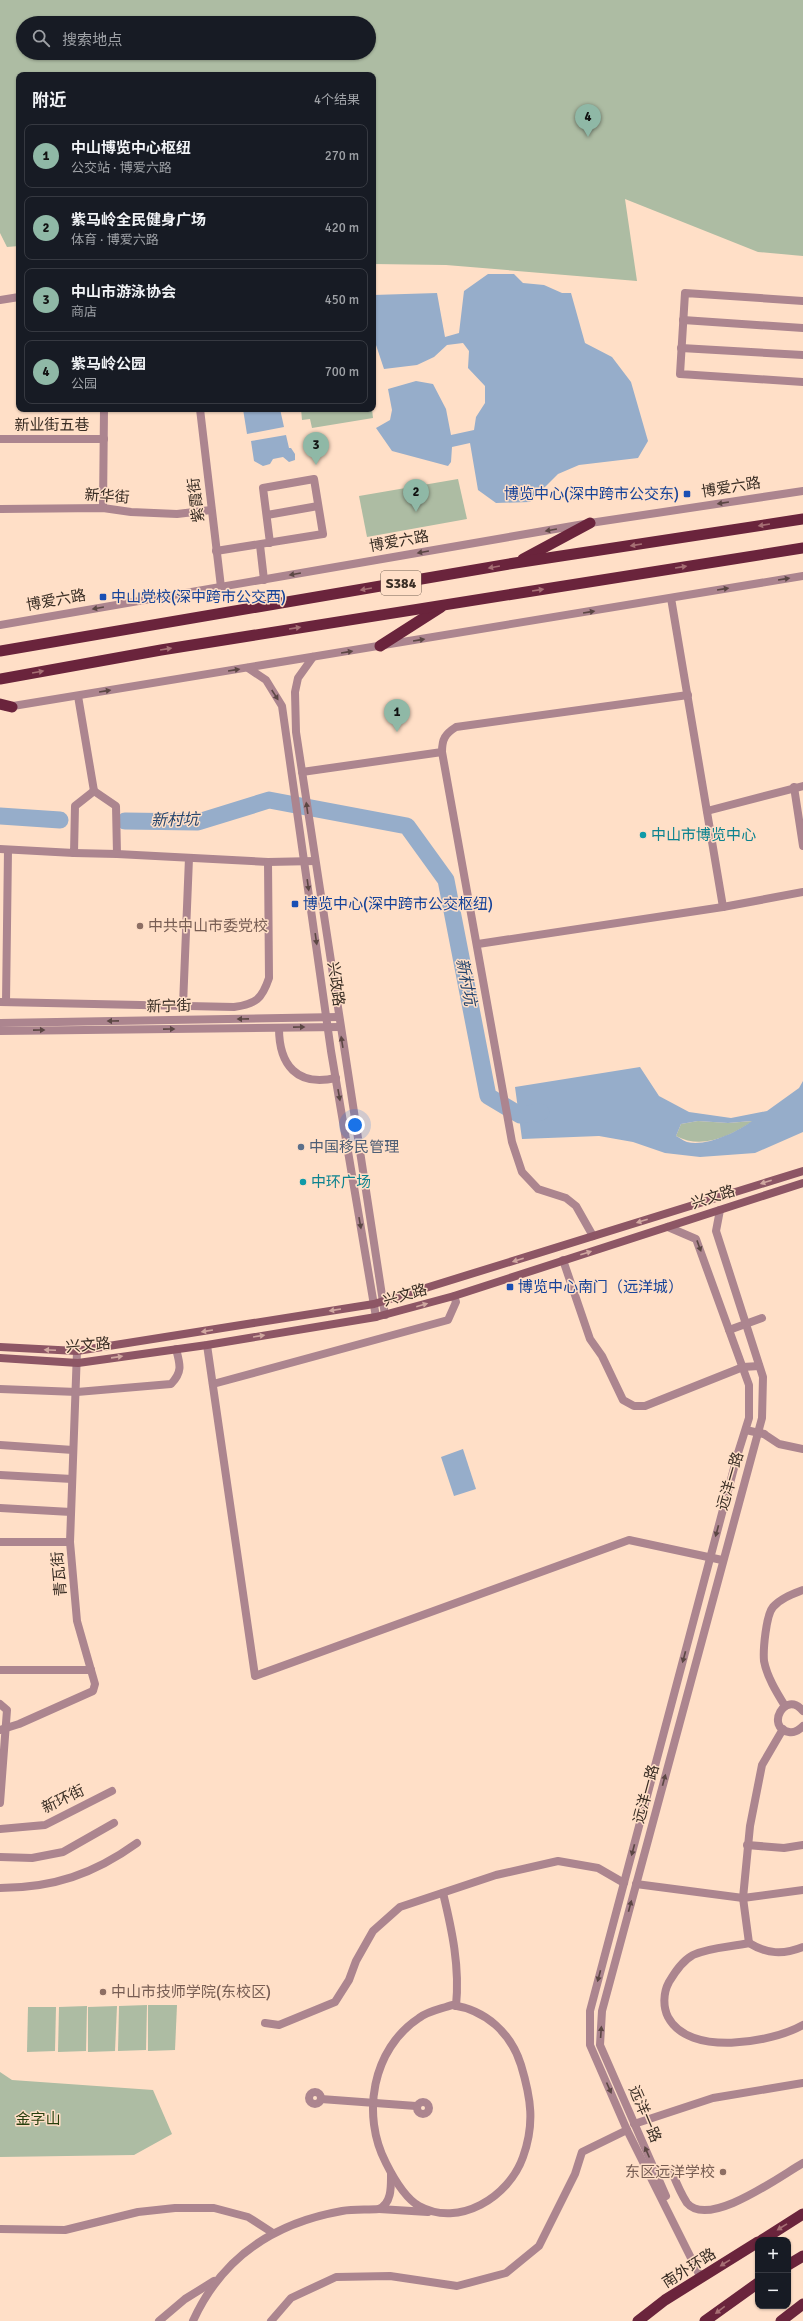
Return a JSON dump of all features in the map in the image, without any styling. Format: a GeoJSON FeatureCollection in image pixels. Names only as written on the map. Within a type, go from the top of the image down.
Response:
{"type":"FeatureCollection","features":[{"type":"Feature","properties":{"kind":"highway","name":"S384"},"geometry":{"type":"LineString","coordinates":[[0,651],[515,563],[803,519]]}},
{"type":"Feature","properties":{"kind":"highway"},"geometry":{"type":"LineString","coordinates":[[515,563],[590,523]]}},
{"type":"Feature","properties":{"kind":"highway","name":"S384"},"geometry":{"type":"LineString","coordinates":[[0,679],[162,650],[803,548]]}},
{"type":"Feature","properties":{"kind":"highway"},"geometry":{"type":"LineString","coordinates":[[380,646],[444,604]]}},
{"type":"Feature","properties":{"kind":"highway"},"geometry":{"type":"LineString","coordinates":[[0,704],[12,706]]}},
{"type":"Feature","properties":{"kind":"highway"},"geometry":{"type":"LineString","coordinates":[[767,2237],[803,2214]]}},
{"type":"Feature","properties":{"kind":"highway","name":"南外环路"},"geometry":{"type":"LineString","coordinates":[[638,2321],[665,2300],[755,2244]]}},
{"type":"Feature","properties":{"kind":"highway"},"geometry":{"type":"LineString","coordinates":[[791,2262],[803,2256]]}},
{"type":"Feature","properties":{"kind":"highway"},"geometry":{"type":"LineString","coordinates":[[705,2321],[755,2285]]}},
{"type":"Feature","properties":{"kind":"highway"},"geometry":{"type":"LineString","coordinates":[[781,2321],[803,2304]]}},
{"type":"Feature","properties":{"kind":"main road","name":"兴文路"},"geometry":{"type":"LineString","coordinates":[[0,1347],[77,1351],[374,1304],[803,1171]]}},
{"type":"Feature","properties":{"kind":"main road","name":"兴文路"},"geometry":{"type":"LineString","coordinates":[[0,1358],[78,1363],[207,1345],[376,1317],[454,1296],[803,1183]]}},
{"type":"Feature","properties":{"kind":"street"},"geometry":{"type":"LineString","coordinates":[[803,301],[685,293],[680,374],[803,382]]}},
{"type":"Feature","properties":{"kind":"street"},"geometry":{"type":"LineString","coordinates":[[0,300],[16,297]]}},
{"type":"Feature","properties":{"kind":"street"},"geometry":{"type":"LineString","coordinates":[[683,320],[803,328]]}},
{"type":"Feature","properties":{"kind":"street"},"geometry":{"type":"LineString","coordinates":[[681,348],[803,355]]}},
{"type":"Feature","properties":{"kind":"street"},"geometry":{"type":"LineString","coordinates":[[103,508],[104,412]]}},
{"type":"Feature","properties":{"kind":"street","name":"紫霞街"},"geometry":{"type":"LineString","coordinates":[[200,412],[221,587]]}},
{"type":"Feature","properties":{"kind":"street","name":"新业街五巷"},"geometry":{"type":"LineString","coordinates":[[0,439],[104,439]]}},
{"type":"Feature","properties":{"kind":"street"},"geometry":{"type":"LineString","coordinates":[[216,552],[260,545],[323,534],[314,480],[262,488],[270,543]]}},
{"type":"Feature","properties":{"kind":"street","name":"博爱六路"},"geometry":{"type":"LineString","coordinates":[[0,625],[590,523],[803,491]]}},
{"type":"Feature","properties":{"kind":"street"},"geometry":{"type":"LineString","coordinates":[[267,515],[318,506]]}},
{"type":"Feature","properties":{"kind":"street","name":"新华街"},"geometry":{"type":"LineString","coordinates":[[0,509],[103,508],[131,512],[177,514],[211,510]]}},
{"type":"Feature","properties":{"kind":"street"},"geometry":{"type":"LineString","coordinates":[[260,545],[264,580]]}},
{"type":"Feature","properties":{"kind":"street"},"geometry":{"type":"LineString","coordinates":[[0,708],[803,576]]}},
{"type":"Feature","properties":{"kind":"street"},"geometry":{"type":"LineString","coordinates":[[671,598],[723,907]]}},
{"type":"Feature","properties":{"kind":"street","name":"兴政路"},"geometry":{"type":"LineString","coordinates":[[313,657],[298,678],[295,692],[296,732],[338,1017],[385,1315]]}},
{"type":"Feature","properties":{"kind":"street","name":"兴政路"},"geometry":{"type":"LineString","coordinates":[[248,668],[266,680],[282,706],[328,1027],[376,1317]]}},
{"type":"Feature","properties":{"kind":"street"},"geometry":{"type":"LineString","coordinates":[[593,1236],[576,1206],[566,1198],[538,1189],[522,1172],[509,1127],[478,944],[442,752],[442,741],[447,732],[456,726],[688,695]]}},
{"type":"Feature","properties":{"kind":"street"},"geometry":{"type":"LineString","coordinates":[[78,696],[94,791],[116,806],[117,854]]}},
{"type":"Feature","properties":{"kind":"street"},"geometry":{"type":"LineString","coordinates":[[302,772],[442,752]]}},
{"type":"Feature","properties":{"kind":"street"},"geometry":{"type":"LineString","coordinates":[[707,811],[794,787],[803,786]]}},
{"type":"Feature","properties":{"kind":"street"},"geometry":{"type":"LineString","coordinates":[[794,787],[803,846]]}},
{"type":"Feature","properties":{"kind":"street"},"geometry":{"type":"LineString","coordinates":[[74,853],[75,806],[94,791]]}},
{"type":"Feature","properties":{"kind":"street"},"geometry":{"type":"LineString","coordinates":[[268,862],[269,978],[264,993],[252,1004],[234,1007],[3,1002],[4,850],[268,862],[315,861]]}},
{"type":"Feature","properties":{"kind":"street"},"geometry":{"type":"LineString","coordinates":[[183,1005],[189,858]]}},
{"type":"Feature","properties":{"kind":"street"},"geometry":{"type":"LineString","coordinates":[[478,944],[723,907],[803,892]]}},
{"type":"Feature","properties":{"kind":"street","name":"新宁街"},"geometry":{"type":"LineString","coordinates":[[0,1023],[338,1017]]}},
{"type":"Feature","properties":{"kind":"street"},"geometry":{"type":"LineString","coordinates":[[0,1031],[340,1027]]}},
{"type":"Feature","properties":{"kind":"street"},"geometry":{"type":"LineString","coordinates":[[279,1028],[279,1043],[284,1059],[292,1070],[304,1078],[322,1081],[336,1078]]}},
{"type":"Feature","properties":{"kind":"street","name":"远洋一路"},"geometry":{"type":"LineString","coordinates":[[701,2278],[600,2045],[602,2011],[722,1560],[761,1433],[763,1377],[716,1231],[720,1210]]}},
{"type":"Feature","properties":{"kind":"street","name":"远洋一路"},"geometry":{"type":"LineString","coordinates":[[668,1227],[696,1239],[749,1385],[749,1418],[710,1558],[590,2011],[590,2045],[627,2130],[701,2278]]}},
{"type":"Feature","properties":{"kind":"street"},"geometry":{"type":"LineString","coordinates":[[563,1260],[590,1339],[602,1356],[623,1400],[634,1406],[645,1406],[743,1367],[760,1366]]}},
{"type":"Feature","properties":{"kind":"street"},"geometry":{"type":"LineString","coordinates":[[213,1384],[448,1320],[456,1302],[454,1296]]}},
{"type":"Feature","properties":{"kind":"street"},"geometry":{"type":"LineString","coordinates":[[729,1330],[762,1318]]}},
{"type":"Feature","properties":{"kind":"street"},"geometry":{"type":"LineString","coordinates":[[207,1345],[255,1676],[629,1540],[722,1560]]}},
{"type":"Feature","properties":{"kind":"street"},"geometry":{"type":"LineString","coordinates":[[0,1389],[77,1392],[171,1384],[179,1376],[181,1368],[176,1349]]}},
{"type":"Feature","properties":{"kind":"street","name":"青瓦街"},"geometry":{"type":"LineString","coordinates":[[3,1730],[93,1691],[95,1684],[77,1621],[70,1542],[73,1450],[77,1392],[77,1351]]}},
{"type":"Feature","properties":{"kind":"street"},"geometry":{"type":"LineString","coordinates":[[746,1430],[761,1433],[779,1444],[803,1449]]}},
{"type":"Feature","properties":{"kind":"street"},"geometry":{"type":"LineString","coordinates":[[0,1445],[73,1450]]}},
{"type":"Feature","properties":{"kind":"street"},"geometry":{"type":"LineString","coordinates":[[0,1475],[72,1480]]}},
{"type":"Feature","properties":{"kind":"street"},"geometry":{"type":"LineString","coordinates":[[0,1508],[71,1512]]}},
{"type":"Feature","properties":{"kind":"street"},"geometry":{"type":"LineString","coordinates":[[0,1542],[70,1542]]}},
{"type":"Feature","properties":{"kind":"street"},"geometry":{"type":"LineString","coordinates":[[785,1706],[774,1688],[764,1661],[766,1627],[773,1607],[789,1595],[803,1590]]}},
{"type":"Feature","properties":{"kind":"street"},"geometry":{"type":"LineString","coordinates":[[0,1670],[91,1670]]}},
{"type":"Feature","properties":{"kind":"street"},"geometry":{"type":"LineString","coordinates":[[0,1704],[7,1710],[3,1730],[0,1803]]}},
{"type":"Feature","properties":{"kind":"street"},"geometry":{"type":"LineString","coordinates":[[785,1706],[802,1707]]}},
{"type":"Feature","properties":{"kind":"street"},"geometry":{"type":"LineString","coordinates":[[783,1729],[778,1717],[785,1706]]}},
{"type":"Feature","properties":{"kind":"street"},"geometry":{"type":"LineString","coordinates":[[783,1729],[796,1732],[803,1726]]}},
{"type":"Feature","properties":{"kind":"street"},"geometry":{"type":"LineString","coordinates":[[749,1943],[743,1898],[748,1845],[762,1765],[783,1729]]}},
{"type":"Feature","properties":{"kind":"street","name":"新环街"},"geometry":{"type":"LineString","coordinates":[[0,1829],[45,1825],[112,1791]]}},
{"type":"Feature","properties":{"kind":"street"},"geometry":{"type":"LineString","coordinates":[[0,1857],[32,1858],[62,1852],[114,1822]]}},
{"type":"Feature","properties":{"kind":"street"},"geometry":{"type":"LineString","coordinates":[[0,1888],[30,1888],[66,1880],[94,1870],[137,1843]]}},
{"type":"Feature","properties":{"kind":"street"},"geometry":{"type":"LineString","coordinates":[[748,1845],[784,1848],[803,1845]]}},
{"type":"Feature","properties":{"kind":"street"},"geometry":{"type":"LineString","coordinates":[[265,2023],[279,2025],[335,2002],[349,1980],[356,1961],[373,1931],[400,1907],[496,1875],[558,1861],[598,1868],[624,1883]]}},
{"type":"Feature","properties":{"kind":"street"},"geometry":{"type":"LineString","coordinates":[[636,1884],[743,1898],[803,1890]]}},
{"type":"Feature","properties":{"kind":"street"},"geometry":{"type":"LineString","coordinates":[[443,1893],[454,1937],[458,1988],[456,2006]]}},
{"type":"Feature","properties":{"kind":"street"},"geometry":{"type":"LineString","coordinates":[[803,1947],[780,1954],[761,1950],[749,1943],[718,1948],[692,1956],[678,1968],[666,1988],[664,2009],[672,2025],[690,2038],[719,2043],[774,2037],[803,2025]]}},
{"type":"Feature","properties":{"kind":"street"},"geometry":{"type":"LineString","coordinates":[[193,2321],[203,2299],[221,2274],[251,2248],[273,2233],[306,2219],[344,2210],[379,2209],[452,2214],[470,2211],[487,2202],[502,2188],[516,2171],[523,2158],[531,2119],[530,2094],[515,2049],[496,2025],[470,2008],[456,2006],[436,2010],[419,2017],[396,2039],[386,2052],[379,2068],[373,2103],[378,2148],[391,2174],[418,2205],[433,2212]]}},
{"type":"Feature","properties":{"kind":"street"},"geometry":{"type":"LineString","coordinates":[[634,2124],[713,2098],[803,2083]]}},
{"type":"Feature","properties":{"kind":"street"},"geometry":{"type":"LineString","coordinates":[[321,2099],[416,2106]]}},
{"type":"Feature","properties":{"kind":"street"},"geometry":{"type":"LineString","coordinates":[[271,2321],[291,2298],[336,2278],[390,2276],[457,2286],[506,2273],[539,2246],[575,2174],[582,2152],[627,2130]]}},
{"type":"Feature","properties":{"kind":"street"},"geometry":{"type":"LineString","coordinates":[[653,2168],[672,2172],[688,2203],[703,2211],[728,2207],[803,2163]]}},
{"type":"Feature","properties":{"kind":"street"},"geometry":{"type":"LineString","coordinates":[[379,2209],[383,2207],[392,2192],[391,2174]]}},
{"type":"Feature","properties":{"kind":"street"},"geometry":{"type":"LineString","coordinates":[[0,2229],[65,2230],[138,2212],[175,2208],[214,2208],[248,2217],[273,2233]]}},
{"type":"Feature","properties":{"kind":"street"},"geometry":{"type":"LineString","coordinates":[[159,2321],[185,2299],[218,2278]]}},
{"type":"Feature","properties":{"kind":"green space"},"geometry":{"type":"Polygon","coordinates":[[[0,0],[803,0],[803,256],[758,252],[625,199],[637,281],[446,265],[376,264],[376,72],[16,72],[16,246],[7,247],[0,233],[0,0]]]}},
{"type":"Feature","properties":{"kind":"green space"},"geometry":{"type":"Polygon","coordinates":[[[301,412],[372,412],[373,418],[312,428],[310,419],[302,420],[301,412]]]}},
{"type":"Feature","properties":{"kind":"green space"},"geometry":{"type":"Polygon","coordinates":[[[458,479],[467,519],[367,537],[359,496],[458,479]]]}},
{"type":"Feature","properties":{"kind":"green space"},"geometry":{"type":"Polygon","coordinates":[[[698,1121],[728,1123],[753,1121],[735,1132],[706,1141],[696,1142],[676,1136],[681,1124],[698,1121]]]}},
{"type":"Feature","properties":{"kind":"green space"},"geometry":{"type":"Polygon","coordinates":[[[147,2005],[146,2050],[118,2051],[119,2006],[147,2005]]]}},
{"type":"Feature","properties":{"kind":"green space"},"geometry":{"type":"Polygon","coordinates":[[[148,2005],[177,2005],[175,2050],[148,2051],[148,2005]]]}},
{"type":"Feature","properties":{"kind":"green space"},"geometry":{"type":"Polygon","coordinates":[[[87,2006],[86,2051],[58,2052],[59,2007],[87,2006]]]}},
{"type":"Feature","properties":{"kind":"green space"},"geometry":{"type":"Polygon","coordinates":[[[117,2006],[115,2051],[88,2052],[88,2007],[117,2006]]]}},
{"type":"Feature","properties":{"kind":"green space"},"geometry":{"type":"Polygon","coordinates":[[[28,2007],[56,2007],[55,2051],[27,2052],[28,2007]]]}},
{"type":"Feature","properties":{"kind":"green space","name":"金字山"},"geometry":{"type":"Polygon","coordinates":[[[0,2072],[12,2080],[153,2090],[172,2134],[134,2155],[0,2157],[0,2072]]]}},
{"type":"Feature","properties":{"kind":"water"},"geometry":{"type":"Polygon","coordinates":[[[488,274],[514,274],[523,283],[544,285],[562,293],[571,293],[585,343],[612,357],[631,382],[648,441],[638,458],[579,465],[558,474],[530,502],[496,503],[478,490],[470,443],[452,447],[451,462],[448,466],[392,451],[376,428],[390,420],[392,410],[388,389],[416,381],[433,384],[446,409],[451,435],[474,430],[476,417],[485,403],[485,386],[468,368],[469,351],[463,343],[447,345],[434,357],[417,365],[384,369],[376,345],[376,295],[437,293],[445,337],[459,333],[464,291],[488,274]]]}},
{"type":"Feature","properties":{"kind":"water"},"geometry":{"type":"Polygon","coordinates":[[[243,412],[281,412],[284,427],[247,434],[243,412]]]}},
{"type":"Feature","properties":{"kind":"water"},"geometry":{"type":"Polygon","coordinates":[[[286,435],[289,448],[291,448],[295,454],[295,460],[289,462],[283,457],[273,459],[270,464],[263,466],[254,461],[251,441],[286,435]]]}},
{"type":"Feature","properties":{"kind":"water"},"geometry":{"type":"Polygon","coordinates":[[[640,1067],[659,1096],[689,1112],[731,1118],[767,1111],[799,1088],[803,1081],[803,1132],[755,1153],[700,1157],[665,1153],[633,1142],[599,1136],[522,1139],[515,1087],[640,1067]],[[698,1121],[681,1124],[676,1136],[687,1142],[703,1142],[721,1138],[752,1121],[728,1123],[698,1121]]]}},
{"type":"Feature","properties":{"kind":"water"},"geometry":{"type":"Polygon","coordinates":[[[463,1449],[476,1489],[454,1496],[441,1457],[463,1449]]]}},
{"type":"Feature","properties":{"kind":"waterway","name":"新村坑"},"geometry":{"type":"LineString","coordinates":[[125,821],[198,822],[269,800],[407,826],[446,880],[488,1096],[520,1115],[541,1112]]}},
{"type":"Feature","properties":{"kind":"waterway","name":"新村坑"},"geometry":{"type":"LineString","coordinates":[[0,816],[60,820]]}},
{"type":"Feature","properties":{"kind":"place","name":"紫马岭公园"},"geometry":{"type":"Point","coordinates":[588,137]}},
{"type":"Feature","properties":{"kind":"place","name":"中山市游泳协会"},"geometry":{"type":"Point","coordinates":[316,465]}},
{"type":"Feature","properties":{"kind":"place","name":"博览中心(深中跨市公交东)"},"geometry":{"type":"Point","coordinates":[687,494]}},
{"type":"Feature","properties":{"kind":"place","name":"紫马岭全民健身广场"},"geometry":{"type":"Point","coordinates":[416,512]}},
{"type":"Feature","properties":{"kind":"place","name":"中山党校(深中跨市公交西)"},"geometry":{"type":"Point","coordinates":[103,597]}},
{"type":"Feature","properties":{"kind":"place","name":"中山博览中心枢纽"},"geometry":{"type":"Point","coordinates":[397,732]}},
{"type":"Feature","properties":{"kind":"place","name":"中山市博览中心"},"geometry":{"type":"Point","coordinates":[643,835]}},
{"type":"Feature","properties":{"kind":"place","name":"博览中心(深中跨市公交枢纽)"},"geometry":{"type":"Point","coordinates":[295,904]}},
{"type":"Feature","properties":{"kind":"place","name":"中共中山市委党校"},"geometry":{"type":"Point","coordinates":[140,926]}},
{"type":"Feature","properties":{"kind":"place","name":"中国移民管理"},"geometry":{"type":"Point","coordinates":[301,1147]}},
{"type":"Feature","properties":{"kind":"place","name":"中环广场"},"geometry":{"type":"Point","coordinates":[303,1182]}},
{"type":"Feature","properties":{"kind":"place","name":"博览中心南门（远洋城）"},"geometry":{"type":"Point","coordinates":[510,1287]}},
{"type":"Feature","properties":{"kind":"place","name":"中山市技师学院(东校区)"},"geometry":{"type":"Point","coordinates":[103,1992]}},
{"type":"Feature","properties":{"kind":"place","name":"东区远洋学校"},"geometry":{"type":"Point","coordinates":[723,2172]}}]}
